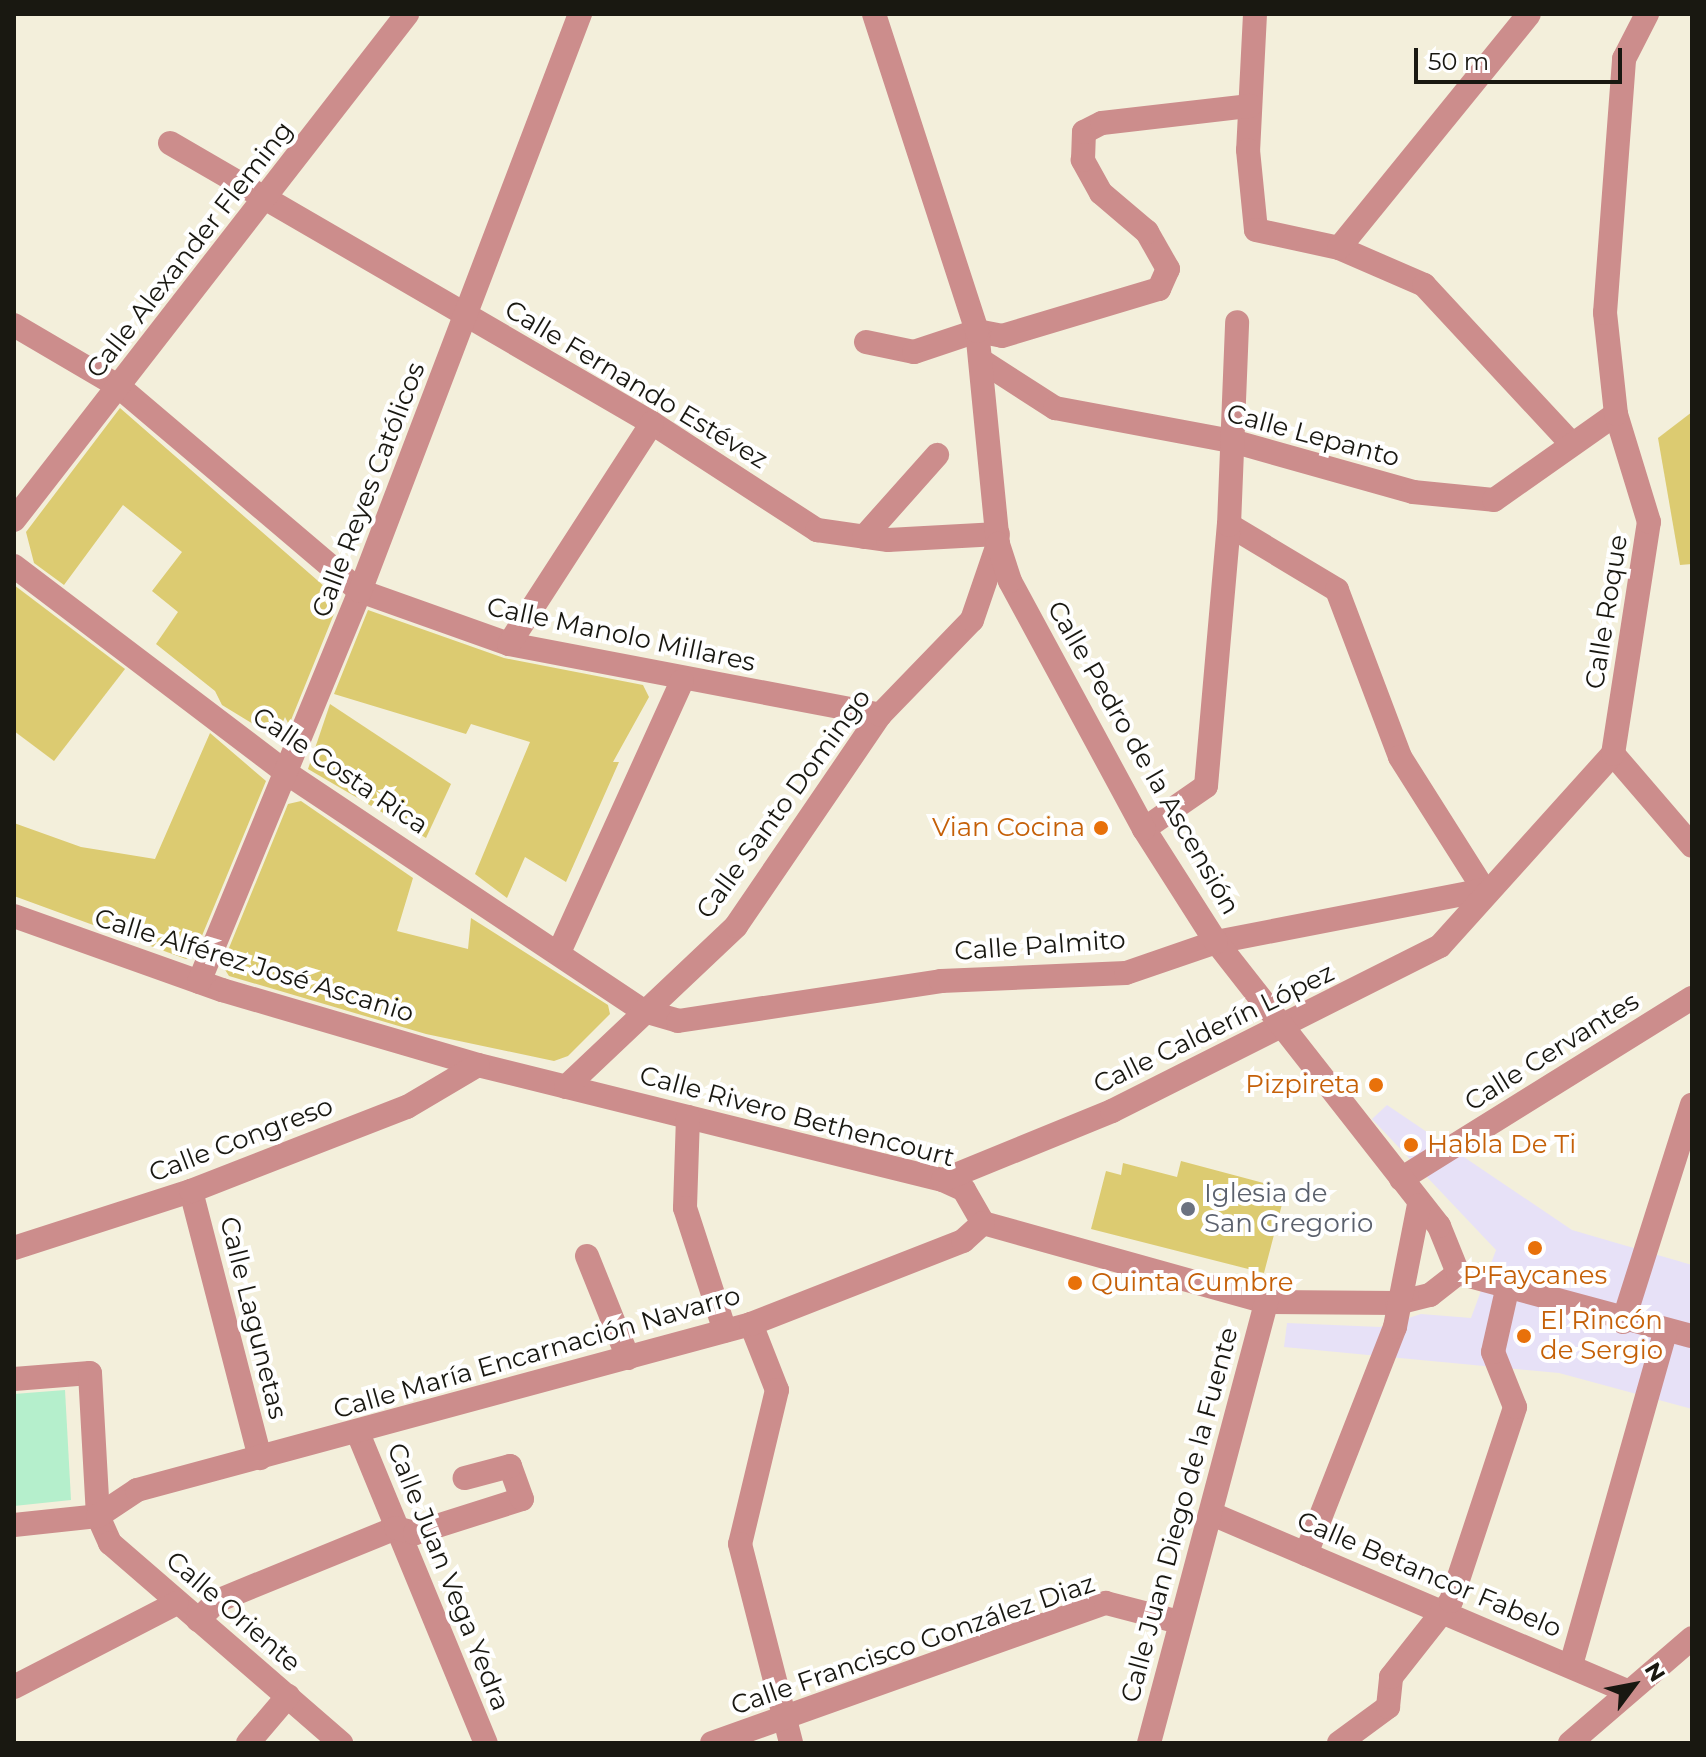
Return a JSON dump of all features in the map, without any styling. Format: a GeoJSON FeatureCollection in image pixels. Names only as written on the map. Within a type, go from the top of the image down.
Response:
{"type":"FeatureCollection","features":[{"type":"Feature","properties":{"kind":"street","name":"Calle Alexander Fleming"},"geometry":{"type":"LineString","coordinates":[[14,520],[267,202],[407,14]]}},
{"type":"Feature","properties":{"kind":"street","name":"Calle Reyes Católicos"},"geometry":{"type":"LineString","coordinates":[[199,982],[288,774],[580,14]]}},
{"type":"Feature","properties":{"kind":"street","name":"Calle Santo Domingo"},"geometry":{"type":"LineString","coordinates":[[566,1087],[736,926],[880,715],[972,620],[998,539],[977,331],[874,14]]}},
{"type":"Feature","properties":{"kind":"street"},"geometry":{"type":"LineString","coordinates":[[1255,14],[1250,106],[1256,230],[1339,248],[1424,285],[1572,444]]}},
{"type":"Feature","properties":{"kind":"street"},"geometry":{"type":"LineString","coordinates":[[1339,248],[1529,14]]}},
{"type":"Feature","properties":{"kind":"street","name":"Calle Roque"},"geometry":{"type":"LineString","coordinates":[[1613,754],[1649,522],[1616,414],[1605,313],[1616,119],[1624,59],[1647,14]]}},
{"type":"Feature","properties":{"kind":"street"},"geometry":{"type":"LineString","coordinates":[[866,342],[914,352],[977,331],[1002,336],[1159,289],[1168,269],[1147,232],[1101,193],[1083,160],[1084,132],[1102,123],[1250,106]]}},
{"type":"Feature","properties":{"kind":"street","name":"Calle Fernando Estévez"},"geometry":{"type":"LineString","coordinates":[[170,143],[652,423],[817,530],[864,537],[998,539]]}},
{"type":"Feature","properties":{"kind":"street"},"geometry":{"type":"LineString","coordinates":[[1144,829],[1206,786],[1229,525],[1237,322]]}},
{"type":"Feature","properties":{"kind":"street","name":"Calle Manolo Millares"},"geometry":{"type":"LineString","coordinates":[[14,325],[118,386],[360,591],[509,644],[682,681],[880,715]]}},
{"type":"Feature","properties":{"kind":"street","name":"Calle Lepanto"},"geometry":{"type":"LineString","coordinates":[[982,361],[1055,408],[1232,441],[1413,492],[1494,500],[1616,414]]}},
{"type":"Feature","properties":{"kind":"street"},"geometry":{"type":"LineString","coordinates":[[509,644],[652,423]]}},
{"type":"Feature","properties":{"kind":"street"},"geometry":{"type":"LineString","coordinates":[[864,537],[937,455]]}},
{"type":"Feature","properties":{"kind":"street"},"geometry":{"type":"LineString","coordinates":[[1229,525],[1337,590],[1400,757],[1484,890],[1613,754],[1692,846]]}},
{"type":"Feature","properties":{"kind":"street","name":"Calle Pedro de la Ascensión"},"geometry":{"type":"LineString","coordinates":[[998,539],[1034,623],[1144,829],[1216,942],[1419,1205],[1439,1226],[1455,1276]]}},
{"type":"Feature","properties":{"kind":"street","name":"Calle Costa Rica"},"geometry":{"type":"LineString","coordinates":[[14,566],[288,774],[560,950],[644,1011]]}},
{"type":"Feature","properties":{"kind":"street"},"geometry":{"type":"LineString","coordinates":[[984,583],[1034,623]]}},
{"type":"Feature","properties":{"kind":"street"},"geometry":{"type":"LineString","coordinates":[[560,950],[682,681]]}},
{"type":"Feature","properties":{"kind":"street","name":"Calle Palmito"},"geometry":{"type":"LineString","coordinates":[[644,1011],[678,1021],[941,981],[1126,973],[1216,942],[1484,890]]}},
{"type":"Feature","properties":{"kind":"street","name":"Calle Calderín López"},"geometry":{"type":"LineString","coordinates":[[943,1180],[1112,1111],[1282,1030],[1440,946],[1484,890]]}},
{"type":"Feature","properties":{"kind":"street","name":"Calle Alférez José Ascanio"},"geometry":{"type":"LineString","coordinates":[[14,916],[199,982],[478,1065]]}},
{"type":"Feature","properties":{"kind":"street","name":"Calle Cervantes"},"geometry":{"type":"LineString","coordinates":[[1401,1179],[1692,998]]}},
{"type":"Feature","properties":{"kind":"street","name":"Calle Rivero Bethencourt"},"geometry":{"type":"LineString","coordinates":[[478,1065],[943,1180],[964,1190],[983,1223]]}},
{"type":"Feature","properties":{"kind":"street","name":"Calle Congreso"},"geometry":{"type":"LineString","coordinates":[[14,1248],[191,1191],[407,1107],[478,1065]]}},
{"type":"Feature","properties":{"kind":"street"},"geometry":{"type":"LineString","coordinates":[[1623,1322],[1692,1105]]}},
{"type":"Feature","properties":{"kind":"street"},"geometry":{"type":"LineString","coordinates":[[688,1117],[685,1208],[725,1331]]}},
{"type":"Feature","properties":{"kind":"street","name":"Calle Lagunetas"},"geometry":{"type":"LineString","coordinates":[[191,1191],[260,1458]]}},
{"type":"Feature","properties":{"kind":"street"},"geometry":{"type":"LineString","coordinates":[[1306,1554],[1395,1327],[1397,1303],[1419,1205]]}},
{"type":"Feature","properties":{"kind":"street"},"geometry":{"type":"LineString","coordinates":[[983,1223],[1266,1302],[1397,1303],[1455,1276],[1623,1322],[1692,1336]]}},
{"type":"Feature","properties":{"kind":"street","name":"Calle María Encarnación Navarro"},"geometry":{"type":"LineString","coordinates":[[98,1516],[137,1490],[358,1433],[751,1324],[963,1241],[983,1223]]}},
{"type":"Feature","properties":{"kind":"street"},"geometry":{"type":"LineString","coordinates":[[587,1256],[628,1358]]}},
{"type":"Feature","properties":{"kind":"street"},"geometry":{"type":"LineString","coordinates":[[1339,1743],[1388,1707],[1391,1677],[1444,1611],[1515,1407],[1493,1352],[1507,1290]]}},
{"type":"Feature","properties":{"kind":"street","name":"Calle Juan Diego de la Fuente"},"geometry":{"type":"LineString","coordinates":[[1149,1743],[1266,1302]]}},
{"type":"Feature","properties":{"kind":"street"},"geometry":{"type":"LineString","coordinates":[[751,1324],[777,1390],[740,1544],[787,1733]]}},
{"type":"Feature","properties":{"kind":"street"},"geometry":{"type":"LineString","coordinates":[[1571,1665],[1666,1330]]}},
{"type":"Feature","properties":{"kind":"street"},"geometry":{"type":"LineString","coordinates":[[14,1379],[90,1373],[98,1516],[14,1525]]}},
{"type":"Feature","properties":{"kind":"street","name":"Calle Juan Vega Yedra"},"geometry":{"type":"LineString","coordinates":[[358,1433],[486,1743]]}},
{"type":"Feature","properties":{"kind":"street"},"geometry":{"type":"LineString","coordinates":[[198,1620],[217,1601],[396,1528],[415,1533],[522,1499],[510,1466],[465,1478]]}},
{"type":"Feature","properties":{"kind":"street","name":"Calle Betancor Fabelo"},"geometry":{"type":"LineString","coordinates":[[1212,1514],[1624,1690]]}},
{"type":"Feature","properties":{"kind":"street","name":"Calle Oriente"},"geometry":{"type":"LineString","coordinates":[[98,1516],[110,1543],[341,1743]]}},
{"type":"Feature","properties":{"kind":"street"},"geometry":{"type":"LineString","coordinates":[[14,1687],[177,1603]]}},
{"type":"Feature","properties":{"kind":"street","name":"Calle Francisco González Diaz"},"geometry":{"type":"LineString","coordinates":[[712,1743],[787,1733],[1106,1603],[1179,1622]]}},
{"type":"Feature","properties":{"kind":"street"},"geometry":{"type":"LineString","coordinates":[[1570,1743],[1624,1690],[1692,1638]]}},
{"type":"Feature","properties":{"kind":"street"},"geometry":{"type":"LineString","coordinates":[[248,1743],[288,1696]]}},
{"type":"Feature","properties":{"kind":"shaded area"},"geometry":{"type":"Polygon","coordinates":[[[1387,1105],[1572,1230],[1692,1265],[1692,1409],[1559,1373],[1284,1347],[1287,1323],[1380,1327],[1421,1314],[1471,1318],[1496,1250],[1372,1119],[1387,1105]]]}},
{"type":"Feature","properties":{"kind":"green space"},"geometry":{"type":"Polygon","coordinates":[[[65,1390],[71,1500],[14,1506],[14,1394],[65,1390]]]}},
{"type":"Feature","properties":{"kind":"building"},"geometry":{"type":"Polygon","coordinates":[[[120,408],[325,587],[334,614],[289,725],[285,717],[276,738],[222,705],[215,691],[156,644],[178,612],[152,591],[182,552],[123,505],[64,585],[34,563],[26,532],[120,408]]]}},
{"type":"Feature","properties":{"kind":"building"},"geometry":{"type":"Polygon","coordinates":[[[1692,412],[1692,564],[1680,565],[1658,438],[1692,412]]]}},
{"type":"Feature","properties":{"kind":"building"},"geometry":{"type":"Polygon","coordinates":[[[14,585],[125,669],[54,761],[14,731],[14,585]]]}},
{"type":"Feature","properties":{"kind":"building"},"geometry":{"type":"Polygon","coordinates":[[[368,610],[504,658],[643,685],[649,697],[613,762],[619,762],[566,882],[525,857],[507,898],[475,874],[530,742],[471,724],[466,734],[334,694],[368,610]]]}},
{"type":"Feature","properties":{"kind":"building"},"geometry":{"type":"Polygon","coordinates":[[[330,704],[451,784],[426,838],[308,769],[330,704]]]}},
{"type":"Feature","properties":{"kind":"building"},"geometry":{"type":"Polygon","coordinates":[[[210,733],[266,781],[194,955],[186,959],[14,896],[14,823],[81,847],[155,859],[210,733]]]}},
{"type":"Feature","properties":{"kind":"building"},"geometry":{"type":"Polygon","coordinates":[[[301,801],[413,878],[397,931],[468,949],[471,918],[608,1005],[610,1014],[568,1056],[554,1061],[426,1034],[229,976],[222,965],[288,804],[301,801]]]}},
{"type":"Feature","properties":{"kind":"building","name":"Iglesia de San Gregorio"},"geometry":{"type":"Polygon","coordinates":[[[1181,1161],[1286,1189],[1264,1273],[1091,1229],[1106,1171],[1121,1175],[1123,1163],[1177,1177],[1181,1161]]]}},
{"type":"Feature","properties":{"kind":"place","name":"Vian Cocina"},"geometry":{"type":"Point","coordinates":[1101,828]}},
{"type":"Feature","properties":{"kind":"place","name":"Pizpireta"},"geometry":{"type":"Point","coordinates":[1376,1085]}},
{"type":"Feature","properties":{"kind":"place","name":"Habla De Ti"},"geometry":{"type":"Point","coordinates":[1411,1145]}},
{"type":"Feature","properties":{"kind":"place","name":"Iglesia de San Gregorio"},"geometry":{"type":"Point","coordinates":[1188,1209]}},
{"type":"Feature","properties":{"kind":"place","name":"P'Faycanes"},"geometry":{"type":"Point","coordinates":[1535,1248]}},
{"type":"Feature","properties":{"kind":"place","name":"Quinta Cumbre"},"geometry":{"type":"Point","coordinates":[1075,1283]}},
{"type":"Feature","properties":{"kind":"place","name":"El Rincón de Sergio"},"geometry":{"type":"Point","coordinates":[1524,1336]}}]}
